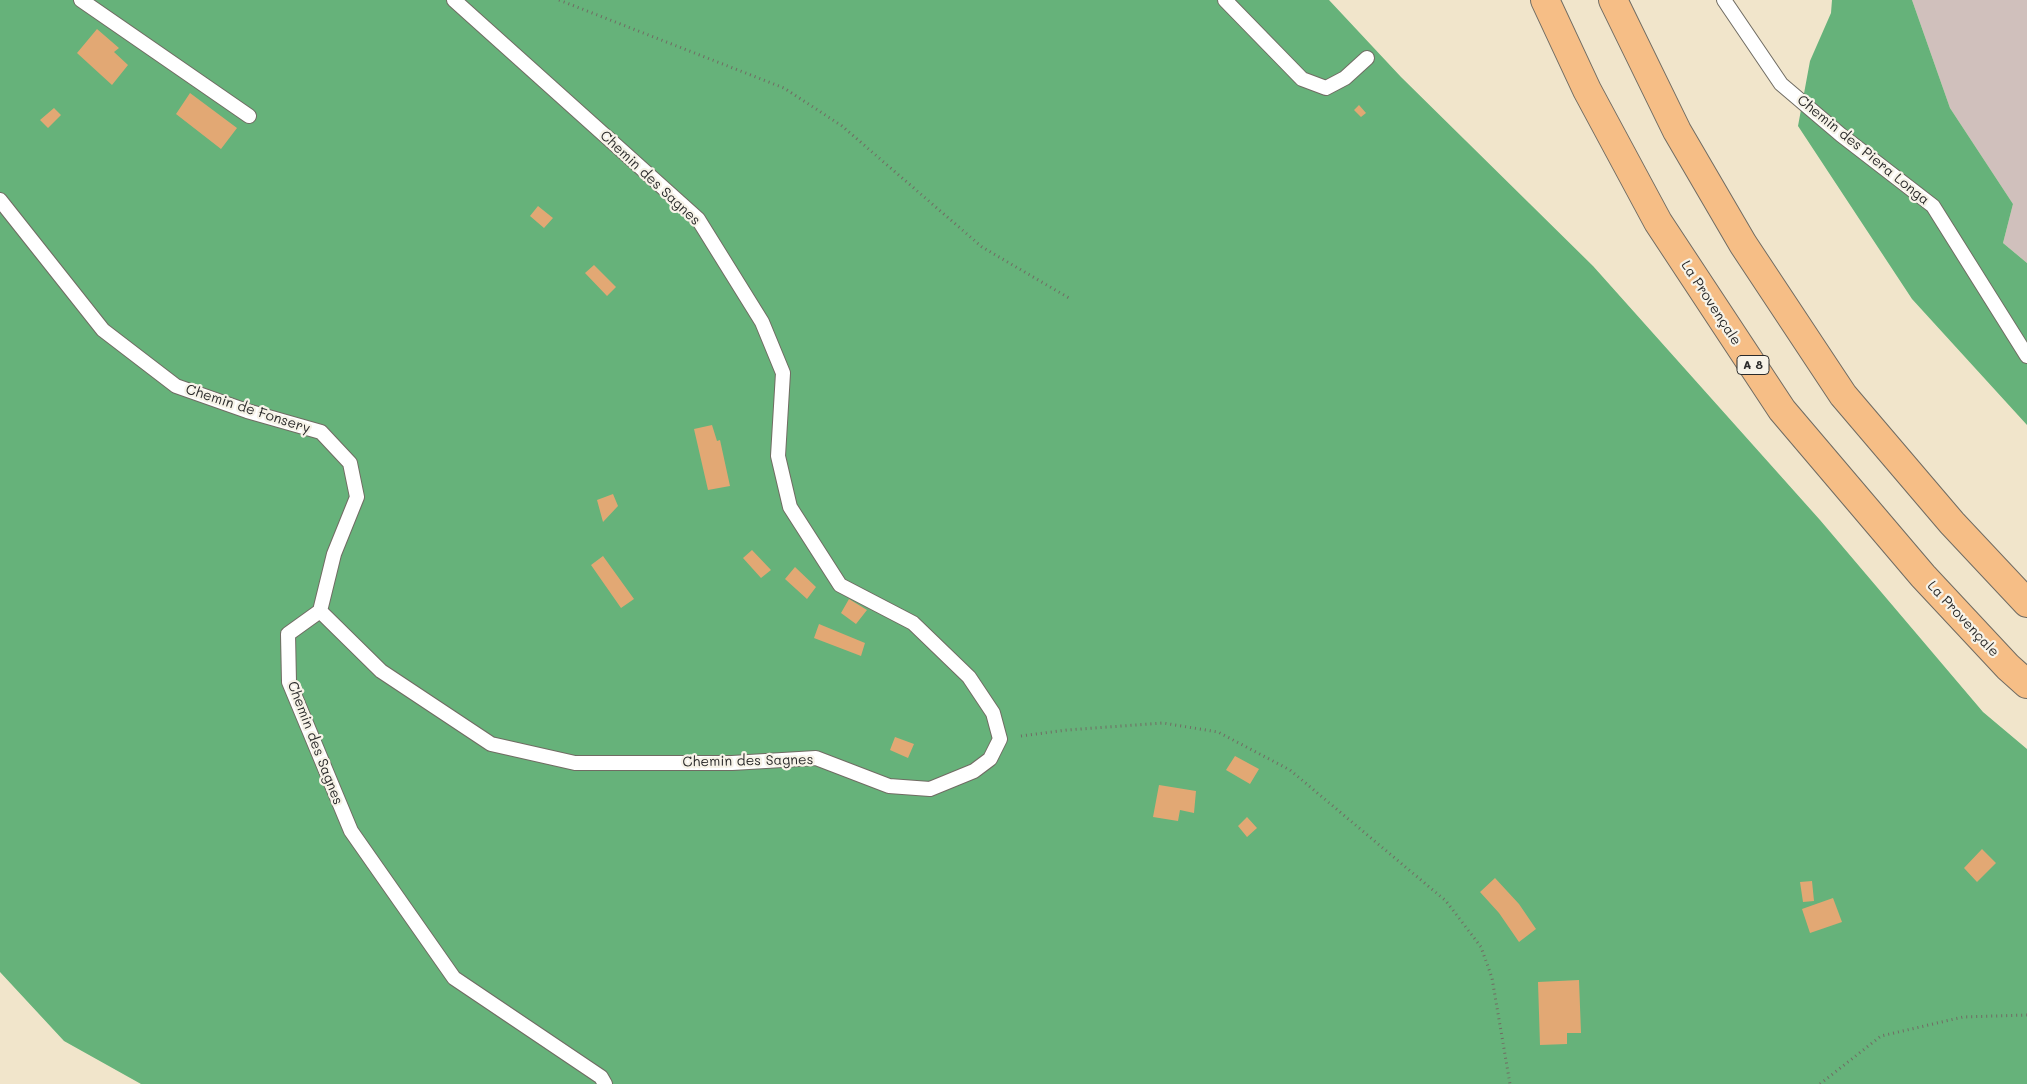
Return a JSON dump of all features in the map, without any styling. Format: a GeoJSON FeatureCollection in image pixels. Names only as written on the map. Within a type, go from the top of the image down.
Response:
{"type":"FeatureCollection","features":[{"type":"Feature","properties":{"kind":"highway","name":"La Provençale"},"geometry":{"type":"LineString","coordinates":[[1545,0],[1587,90],[1658,222],[1782,410],[1923,576],[2008,667],[2027,684]]}},
{"type":"Feature","properties":{"kind":"highway"},"geometry":{"type":"LineString","coordinates":[[1613,0],[1677,131],[1743,244],[1843,395],[1952,523],[2027,603]]}},
{"type":"Feature","properties":{"kind":"lane"},"geometry":{"type":"LineString","coordinates":[[81,0],[249,116]]}},
{"type":"Feature","properties":{"kind":"lane","name":"Chemin des Sagnes"},"geometry":{"type":"LineString","coordinates":[[454,0],[698,219],[762,322],[783,373],[778,456],[790,507],[840,585],[913,623],[969,678],[993,713],[1000,739],[990,759],[974,771],[930,789],[889,786],[816,758],[732,763],[575,763],[491,744],[381,671],[320,611],[288,634],[289,682],[351,831],[454,978],[601,1077],[605,1084]]}},
{"type":"Feature","properties":{"kind":"lane"},"geometry":{"type":"LineString","coordinates":[[1225,0],[1302,79],[1326,88],[1345,78],[1367,58]]}},
{"type":"Feature","properties":{"kind":"lane","name":"Chemin des Piera Longa"},"geometry":{"type":"LineString","coordinates":[[1724,0],[1781,84],[1841,135],[1933,206],[2027,356]]}},
{"type":"Feature","properties":{"kind":"lane","name":"Chemin de Fonsery"},"geometry":{"type":"LineString","coordinates":[[0,200],[103,330],[176,386],[247,411],[321,432],[350,463],[357,497],[334,554],[320,611]]}},
{"type":"Feature","properties":{"kind":"path"},"geometry":{"type":"LineString","coordinates":[[559,0],[784,88],[842,126],[982,247],[1069,298]]}},
{"type":"Feature","properties":{"kind":"path"},"geometry":{"type":"LineString","coordinates":[[1000,739],[1067,730],[1163,723],[1218,732],[1290,770],[1446,901],[1481,947],[1492,978],[1510,1084]]}},
{"type":"Feature","properties":{"kind":"path"},"geometry":{"type":"LineString","coordinates":[[1820,1084],[1881,1036],[1963,1017],[2027,1015]]}},
{"type":"Feature","properties":{"kind":"shaded area"},"geometry":{"type":"Polygon","coordinates":[[[1912,0],[2027,0],[2027,263],[2003,243],[2013,204],[1950,108],[1912,0]]]}},
{"type":"Feature","properties":{"kind":"green space"},"geometry":{"type":"Polygon","coordinates":[[[0,0],[1329,0],[1401,77],[1593,266],[1820,520],[1983,712],[2027,749],[2027,1084],[141,1084],[64,1041],[0,972],[0,0]]]}},
{"type":"Feature","properties":{"kind":"green space"},"geometry":{"type":"Polygon","coordinates":[[[1832,0],[1912,0],[1950,108],[2013,204],[2003,243],[2027,263],[2027,425],[1912,299],[1798,126],[1810,61],[1831,13],[1832,0]]]}},
{"type":"Feature","properties":{"kind":"building"},"geometry":{"type":"Polygon","coordinates":[[[97,29],[119,48],[114,52],[128,65],[112,85],[77,53],[97,29]]]}},
{"type":"Feature","properties":{"kind":"building"},"geometry":{"type":"Polygon","coordinates":[[[190,93],[237,128],[221,149],[176,114],[190,93]]]}},
{"type":"Feature","properties":{"kind":"building"},"geometry":{"type":"Polygon","coordinates":[[[1359,105],[1366,113],[1361,117],[1354,110],[1359,105]]]}},
{"type":"Feature","properties":{"kind":"building"},"geometry":{"type":"Polygon","coordinates":[[[54,108],[61,115],[48,128],[40,120],[54,108]]]}},
{"type":"Feature","properties":{"kind":"building"},"geometry":{"type":"Polygon","coordinates":[[[538,206],[553,218],[544,228],[530,216],[538,206]]]}},
{"type":"Feature","properties":{"kind":"building"},"geometry":{"type":"Polygon","coordinates":[[[594,265],[616,287],[607,296],[585,273],[594,265]]]}},
{"type":"Feature","properties":{"kind":"building"},"geometry":{"type":"Polygon","coordinates":[[[712,425],[717,441],[720,440],[730,486],[708,490],[694,429],[712,425]]]}},
{"type":"Feature","properties":{"kind":"building"},"geometry":{"type":"Polygon","coordinates":[[[613,494],[618,506],[603,522],[597,500],[613,494]]]}},
{"type":"Feature","properties":{"kind":"building"},"geometry":{"type":"Polygon","coordinates":[[[752,550],[771,570],[761,578],[743,558],[752,550]]]}},
{"type":"Feature","properties":{"kind":"building"},"geometry":{"type":"Polygon","coordinates":[[[603,556],[634,599],[621,608],[591,565],[603,556]]]}},
{"type":"Feature","properties":{"kind":"building"},"geometry":{"type":"Polygon","coordinates":[[[795,567],[816,587],[807,599],[785,579],[795,567]]]}},
{"type":"Feature","properties":{"kind":"building"},"geometry":{"type":"Polygon","coordinates":[[[849,599],[867,610],[856,624],[841,613],[849,599]]]}},
{"type":"Feature","properties":{"kind":"building"},"geometry":{"type":"Polygon","coordinates":[[[819,624],[865,643],[861,656],[814,638],[819,624]]]}},
{"type":"Feature","properties":{"kind":"building"},"geometry":{"type":"Polygon","coordinates":[[[895,737],[914,744],[908,758],[890,750],[895,737]]]}},
{"type":"Feature","properties":{"kind":"building"},"geometry":{"type":"Polygon","coordinates":[[[1235,756],[1259,769],[1250,784],[1226,770],[1235,756]]]}},
{"type":"Feature","properties":{"kind":"building"},"geometry":{"type":"Polygon","coordinates":[[[1159,785],[1196,791],[1194,813],[1180,810],[1178,821],[1153,817],[1159,785]]]}},
{"type":"Feature","properties":{"kind":"building"},"geometry":{"type":"Polygon","coordinates":[[[1247,817],[1257,828],[1247,837],[1238,826],[1247,817]]]}},
{"type":"Feature","properties":{"kind":"building"},"geometry":{"type":"Polygon","coordinates":[[[1982,849],[1996,863],[1977,882],[1964,868],[1982,849]]]}},
{"type":"Feature","properties":{"kind":"building"},"geometry":{"type":"Polygon","coordinates":[[[1495,878],[1519,904],[1536,929],[1519,942],[1499,913],[1480,892],[1495,878]]]}},
{"type":"Feature","properties":{"kind":"building"},"geometry":{"type":"Polygon","coordinates":[[[1812,881],[1814,901],[1803,902],[1800,882],[1812,881]]]}},
{"type":"Feature","properties":{"kind":"building"},"geometry":{"type":"Polygon","coordinates":[[[1833,898],[1842,922],[1810,933],[1802,909],[1833,898]]]}},
{"type":"Feature","properties":{"kind":"building"},"geometry":{"type":"Polygon","coordinates":[[[1579,980],[1581,1033],[1567,1033],[1567,1044],[1540,1045],[1538,982],[1579,980]]]}}]}
